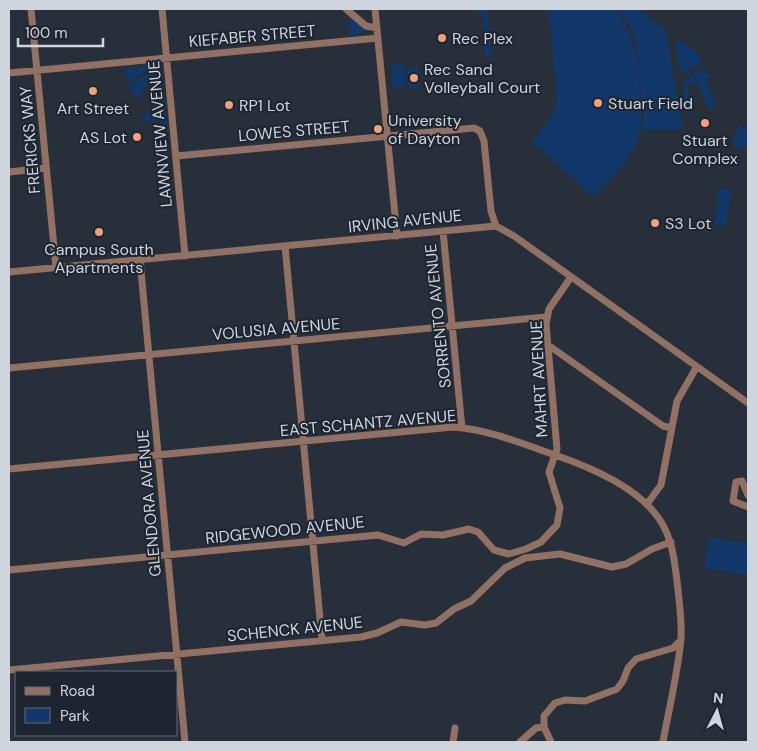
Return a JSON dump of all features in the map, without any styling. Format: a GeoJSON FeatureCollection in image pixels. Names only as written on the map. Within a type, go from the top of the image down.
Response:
{"type":"FeatureCollection","features":[{"type":"Feature","properties":{"kind":"street","name":"FRERICKS WAY"},"geometry":{"type":"LineString","coordinates":[[31,9],[56,268]]}},
{"type":"Feature","properties":{"kind":"street","name":"LAWNVIEW AVENUE"},"geometry":{"type":"LineString","coordinates":[[162,9],[185,256]]}},
{"type":"Feature","properties":{"kind":"street"},"geometry":{"type":"LineString","coordinates":[[346,9],[364,24],[377,28]]}},
{"type":"Feature","properties":{"kind":"street"},"geometry":{"type":"LineString","coordinates":[[375,9],[397,236]]}},
{"type":"Feature","properties":{"kind":"street","name":"KIEFABER STREET"},"geometry":{"type":"LineString","coordinates":[[9,73],[378,38]]}},
{"type":"Feature","properties":{"kind":"street","name":"LOWES STREET"},"geometry":{"type":"LineString","coordinates":[[176,156],[474,128],[480,131],[485,146],[491,211],[496,226]]}},
{"type":"Feature","properties":{"kind":"street"},"geometry":{"type":"LineString","coordinates":[[9,172],[46,168]]}},
{"type":"Feature","properties":{"kind":"street"},"geometry":{"type":"LineString","coordinates":[[496,226],[514,236],[696,368],[748,403]]}},
{"type":"Feature","properties":{"kind":"street","name":"IRVING AVENUE"},"geometry":{"type":"LineString","coordinates":[[9,272],[496,226]]}},
{"type":"Feature","properties":{"kind":"street","name":"SORRENTO AVENUE"},"geometry":{"type":"LineString","coordinates":[[443,231],[462,428]]}},
{"type":"Feature","properties":{"kind":"street"},"geometry":{"type":"LineString","coordinates":[[285,246],[322,640]]}},
{"type":"Feature","properties":{"kind":"street","name":"GLENDORA AVENUE"},"geometry":{"type":"LineString","coordinates":[[140,260],[185,742]]}},
{"type":"Feature","properties":{"kind":"street","name":"MAHRT AVENUE"},"geometry":{"type":"LineString","coordinates":[[555,455],[556,439],[546,317],[549,309],[571,277]]}},
{"type":"Feature","properties":{"kind":"street","name":"VOLUSIA AVENUE"},"geometry":{"type":"LineString","coordinates":[[9,368],[546,317]]}},
{"type":"Feature","properties":{"kind":"street"},"geometry":{"type":"LineString","coordinates":[[548,346],[656,421],[672,428]]}},
{"type":"Feature","properties":{"kind":"street"},"geometry":{"type":"LineString","coordinates":[[646,504],[661,485],[678,398],[696,368]]}},
{"type":"Feature","properties":{"kind":"street","name":"EAST SCHANTZ AVENUE"},"geometry":{"type":"LineString","coordinates":[[9,469],[462,428],[555,455],[591,469],[646,504],[661,521],[671,542],[680,611],[680,641],[663,742]]}},
{"type":"Feature","properties":{"kind":"street"},"geometry":{"type":"LineString","coordinates":[[505,554],[532,547],[548,536],[557,525],[560,508],[549,472],[555,455]]}},
{"type":"Feature","properties":{"kind":"street"},"geometry":{"type":"LineString","coordinates":[[748,495],[742,482],[736,482],[733,501],[748,506]]}},
{"type":"Feature","properties":{"kind":"street","name":"RIDGEWOOD AVENUE"},"geometry":{"type":"LineString","coordinates":[[9,570],[378,535],[404,543],[421,534],[443,534],[469,529],[478,532],[494,550],[505,554],[514,562]]}},
{"type":"Feature","properties":{"kind":"street","name":"SCHENCK AVENUE"},"geometry":{"type":"LineString","coordinates":[[9,670],[370,636],[401,622],[425,625],[436,623],[447,614],[471,601],[496,576],[514,562],[537,555],[560,554],[603,566],[619,566],[652,548],[671,542]]}},
{"type":"Feature","properties":{"kind":"street"},"geometry":{"type":"LineString","coordinates":[[551,742],[544,727],[544,716],[555,703],[585,701],[617,688],[623,681],[628,668],[636,659],[669,649],[680,641]]}},
{"type":"Feature","properties":{"kind":"street"},"geometry":{"type":"LineString","coordinates":[[520,742],[536,728],[544,727]]}},
{"type":"Feature","properties":{"kind":"street"},"geometry":{"type":"LineString","coordinates":[[453,742],[455,728]]}},
{"type":"Feature","properties":{"kind":"green space"},"geometry":{"type":"Polygon","coordinates":[[[476,9],[487,9],[491,56],[485,57],[482,12],[477,12],[476,9]]]}},
{"type":"Feature","properties":{"kind":"green space","name":"Stuart Field"},"geometry":{"type":"Polygon","coordinates":[[[549,9],[612,9],[630,34],[638,64],[642,127],[639,137],[624,164],[595,196],[592,196],[533,143],[533,140],[552,116],[557,101],[549,9]]]}},
{"type":"Feature","properties":{"kind":"green space"},"geometry":{"type":"Polygon","coordinates":[[[616,9],[639,9],[666,31],[683,129],[644,129],[636,42],[630,25],[616,9]]]}},
{"type":"Feature","properties":{"kind":"green space"},"geometry":{"type":"Polygon","coordinates":[[[349,16],[366,30],[358,35],[350,35],[349,16]]]}},
{"type":"Feature","properties":{"kind":"green space"},"geometry":{"type":"Polygon","coordinates":[[[675,38],[695,51],[702,60],[700,65],[685,72],[679,69],[675,38]]]}},
{"type":"Feature","properties":{"kind":"green space"},"geometry":{"type":"Polygon","coordinates":[[[404,63],[406,86],[393,87],[391,65],[404,63]]]}},
{"type":"Feature","properties":{"kind":"green space"},"geometry":{"type":"Polygon","coordinates":[[[156,65],[128,82],[124,68],[156,65]]]}},
{"type":"Feature","properties":{"kind":"green space"},"geometry":{"type":"Polygon","coordinates":[[[160,65],[164,84],[157,88],[150,81],[138,100],[129,85],[160,65]]]}},
{"type":"Feature","properties":{"kind":"green space","name":"Rec Sand Volleyball Court"},"geometry":{"type":"Polygon","coordinates":[[[418,67],[420,88],[409,89],[407,68],[418,67]]]}},
{"type":"Feature","properties":{"kind":"green space"},"geometry":{"type":"Polygon","coordinates":[[[702,70],[709,74],[710,77],[706,82],[716,106],[710,111],[697,82],[691,84],[688,76],[702,70]]]}},
{"type":"Feature","properties":{"kind":"green space"},"geometry":{"type":"Polygon","coordinates":[[[687,78],[689,84],[686,87],[693,104],[689,108],[692,116],[687,114],[682,84],[687,78]]]}},
{"type":"Feature","properties":{"kind":"green space"},"geometry":{"type":"Polygon","coordinates":[[[165,98],[167,124],[161,124],[160,120],[141,122],[165,98]]]}},
{"type":"Feature","properties":{"kind":"green space"},"geometry":{"type":"Polygon","coordinates":[[[739,125],[748,130],[745,150],[732,145],[739,125]]]}},
{"type":"Feature","properties":{"kind":"green space"},"geometry":{"type":"Polygon","coordinates":[[[719,189],[731,190],[726,226],[714,224],[719,189]]]}},
{"type":"Feature","properties":{"kind":"green space"},"geometry":{"type":"Polygon","coordinates":[[[709,537],[748,544],[748,575],[704,568],[709,537]]]}},
{"type":"Feature","properties":{"kind":"place","name":"Rec Plex"},"geometry":{"type":"Point","coordinates":[442,38]}},
{"type":"Feature","properties":{"kind":"place","name":"Rec Sand Volleyball Court"},"geometry":{"type":"Point","coordinates":[414,78]}},
{"type":"Feature","properties":{"kind":"place","name":"Art Street"},"geometry":{"type":"Point","coordinates":[93,91]}},
{"type":"Feature","properties":{"kind":"place","name":"Stuart Field"},"geometry":{"type":"Point","coordinates":[598,103]}},
{"type":"Feature","properties":{"kind":"place","name":"RP1 Lot"},"geometry":{"type":"Point","coordinates":[229,105]}},
{"type":"Feature","properties":{"kind":"place","name":"Stuart Complex"},"geometry":{"type":"Point","coordinates":[705,123]}},
{"type":"Feature","properties":{"kind":"place","name":"University of Dayton"},"geometry":{"type":"Point","coordinates":[378,129]}},
{"type":"Feature","properties":{"kind":"place","name":"AS Lot"},"geometry":{"type":"Point","coordinates":[137,137]}},
{"type":"Feature","properties":{"kind":"place","name":"S3 Lot"},"geometry":{"type":"Point","coordinates":[655,223]}},
{"type":"Feature","properties":{"kind":"place","name":"Campus South Apartments"},"geometry":{"type":"Point","coordinates":[99,232]}}]}
